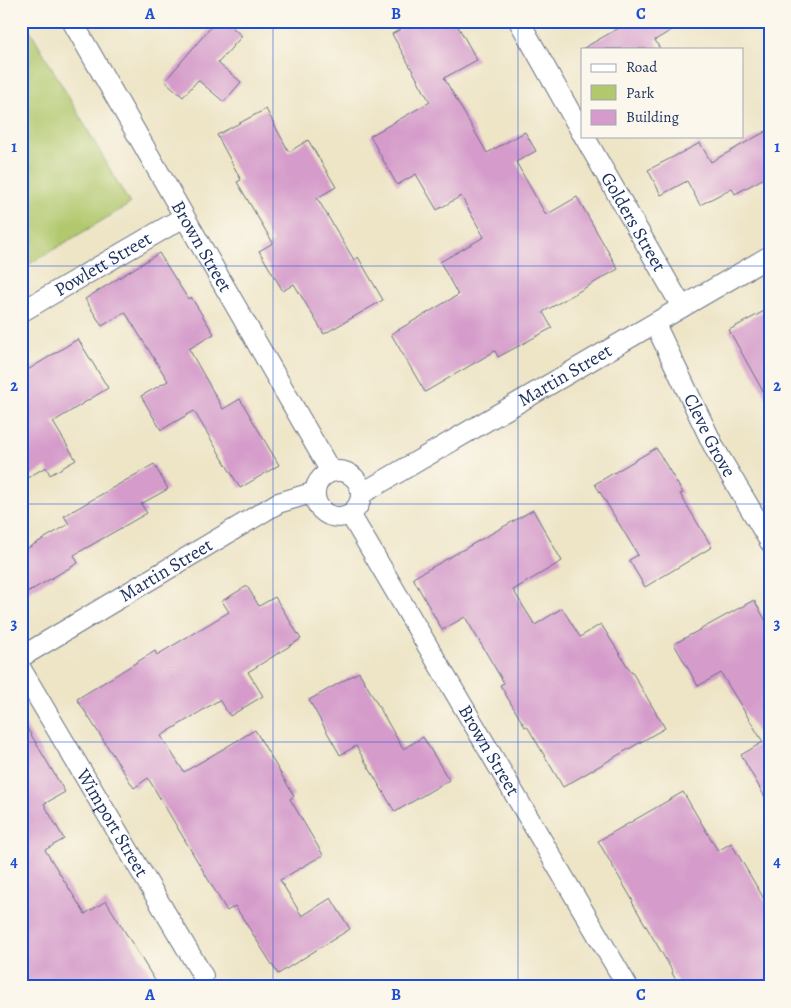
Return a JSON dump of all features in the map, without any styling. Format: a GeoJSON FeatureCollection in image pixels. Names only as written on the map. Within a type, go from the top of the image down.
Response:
{"type":"FeatureCollection","features":[{"type":"Feature","properties":{"kind":"street","name":"Brown Street"},"geometry":{"type":"LineString","coordinates":[[72,21],[331,472]]}},
{"type":"Feature","properties":{"kind":"street"},"geometry":{"type":"LineString","coordinates":[[519,21],[581,131]]}},
{"type":"Feature","properties":{"kind":"street","name":"Golders Street"},"geometry":{"type":"LineString","coordinates":[[585,138],[682,307]]}},
{"type":"Feature","properties":{"kind":"street","name":"Powlett Street"},"geometry":{"type":"LineString","coordinates":[[21,312],[184,216]]}},
{"type":"Feature","properties":{"kind":"street","name":"Martin Street"},"geometry":{"type":"LineString","coordinates":[[361,494],[770,256]]}},
{"type":"Feature","properties":{"kind":"street","name":"Cleve Grove"},"geometry":{"type":"LineString","coordinates":[[655,324],[715,449],[770,542]]}},
{"type":"Feature","properties":{"kind":"street"},"geometry":{"type":"LineString","coordinates":[[331,472],[345,472],[351,475],[360,486],[360,502],[350,514],[344,517],[336,517],[323,512],[318,506],[315,492],[320,479],[331,472]]}},
{"type":"Feature","properties":{"kind":"street","name":"Martin Street"},"geometry":{"type":"LineString","coordinates":[[21,657],[278,503],[315,492]]}},
{"type":"Feature","properties":{"kind":"street","name":"Brown Street"},"geometry":{"type":"LineString","coordinates":[[350,514],[628,987]]}},
{"type":"Feature","properties":{"kind":"street","name":"Wimport Street"},"geometry":{"type":"LineString","coordinates":[[21,669],[203,976]]}},
{"type":"Feature","properties":{"kind":"green space"},"geometry":{"type":"Polygon","coordinates":[[[21,21],[25,21],[130,204],[21,269],[21,21]]]}},
{"type":"Feature","properties":{"kind":"building"},"geometry":{"type":"Polygon","coordinates":[[[216,21],[225,21],[242,36],[218,63],[241,82],[224,102],[198,80],[183,97],[165,81],[216,21]]]}},
{"type":"Feature","properties":{"kind":"building"},"geometry":{"type":"Polygon","coordinates":[[[415,21],[455,21],[477,60],[444,78],[487,153],[525,132],[536,151],[516,162],[546,215],[577,197],[618,269],[543,312],[552,328],[498,357],[495,351],[425,392],[391,334],[458,295],[440,262],[484,237],[461,196],[437,210],[416,174],[397,185],[370,136],[430,102],[392,34],[415,21]]]}},
{"type":"Feature","properties":{"kind":"building"},"geometry":{"type":"Polygon","coordinates":[[[631,21],[687,21],[655,40],[659,48],[584,48],[631,21]]]}},
{"type":"Feature","properties":{"kind":"building"},"geometry":{"type":"Polygon","coordinates":[[[266,109],[289,152],[308,140],[336,187],[317,198],[354,260],[358,257],[383,300],[324,334],[294,284],[283,291],[259,251],[273,243],[237,182],[241,180],[217,135],[266,109]]]}},
{"type":"Feature","properties":{"kind":"building"},"geometry":{"type":"Polygon","coordinates":[[[770,129],[770,175],[735,194],[732,188],[700,205],[687,181],[661,195],[648,170],[700,143],[711,162],[770,129]]]}},
{"type":"Feature","properties":{"kind":"building"},"geometry":{"type":"Polygon","coordinates":[[[159,253],[188,299],[191,297],[214,334],[189,349],[223,409],[240,399],[279,465],[240,488],[194,411],[161,430],[141,396],[168,381],[125,312],[102,326],[85,299],[159,253]]]}},
{"type":"Feature","properties":{"kind":"building"},"geometry":{"type":"Polygon","coordinates":[[[770,308],[770,404],[729,330],[770,308]]]}},
{"type":"Feature","properties":{"kind":"building"},"geometry":{"type":"Polygon","coordinates":[[[78,339],[108,388],[53,422],[76,460],[50,475],[46,467],[27,478],[21,468],[21,374],[78,339]]]}},
{"type":"Feature","properties":{"kind":"building"},"geometry":{"type":"Polygon","coordinates":[[[656,448],[683,493],[680,494],[712,547],[645,587],[629,560],[638,555],[595,484],[656,448]]]}},
{"type":"Feature","properties":{"kind":"building"},"geometry":{"type":"Polygon","coordinates":[[[154,464],[168,489],[141,504],[147,513],[74,555],[78,563],[21,596],[21,552],[69,524],[64,516],[154,464]]]}},
{"type":"Feature","properties":{"kind":"building"},"geometry":{"type":"Polygon","coordinates":[[[533,510],[562,561],[513,590],[535,625],[562,608],[580,637],[601,624],[665,728],[563,787],[500,685],[504,683],[465,617],[442,630],[413,578],[533,510]]]}},
{"type":"Feature","properties":{"kind":"building"},"geometry":{"type":"Polygon","coordinates":[[[247,586],[259,606],[275,597],[301,639],[248,672],[263,696],[230,716],[219,700],[161,736],[184,772],[255,730],[294,796],[290,799],[323,855],[280,880],[302,916],[331,898],[350,929],[278,974],[235,906],[227,911],[148,778],[134,788],[77,699],[155,651],[157,655],[229,612],[222,601],[247,586]]]}},
{"type":"Feature","properties":{"kind":"building"},"geometry":{"type":"Polygon","coordinates":[[[754,600],[770,628],[770,806],[741,755],[763,742],[721,673],[698,686],[674,644],[754,600]]]}},
{"type":"Feature","properties":{"kind":"building"},"geometry":{"type":"Polygon","coordinates":[[[359,672],[403,749],[423,737],[449,780],[395,812],[356,746],[340,755],[309,700],[359,672]]]}},
{"type":"Feature","properties":{"kind":"building"},"geometry":{"type":"Polygon","coordinates":[[[21,718],[65,792],[44,804],[64,839],[45,850],[85,914],[106,901],[159,987],[21,987],[21,718]]]}},
{"type":"Feature","properties":{"kind":"building"},"geometry":{"type":"Polygon","coordinates":[[[683,792],[718,851],[731,843],[770,909],[770,987],[680,987],[598,841],[683,792]]]}}]}
